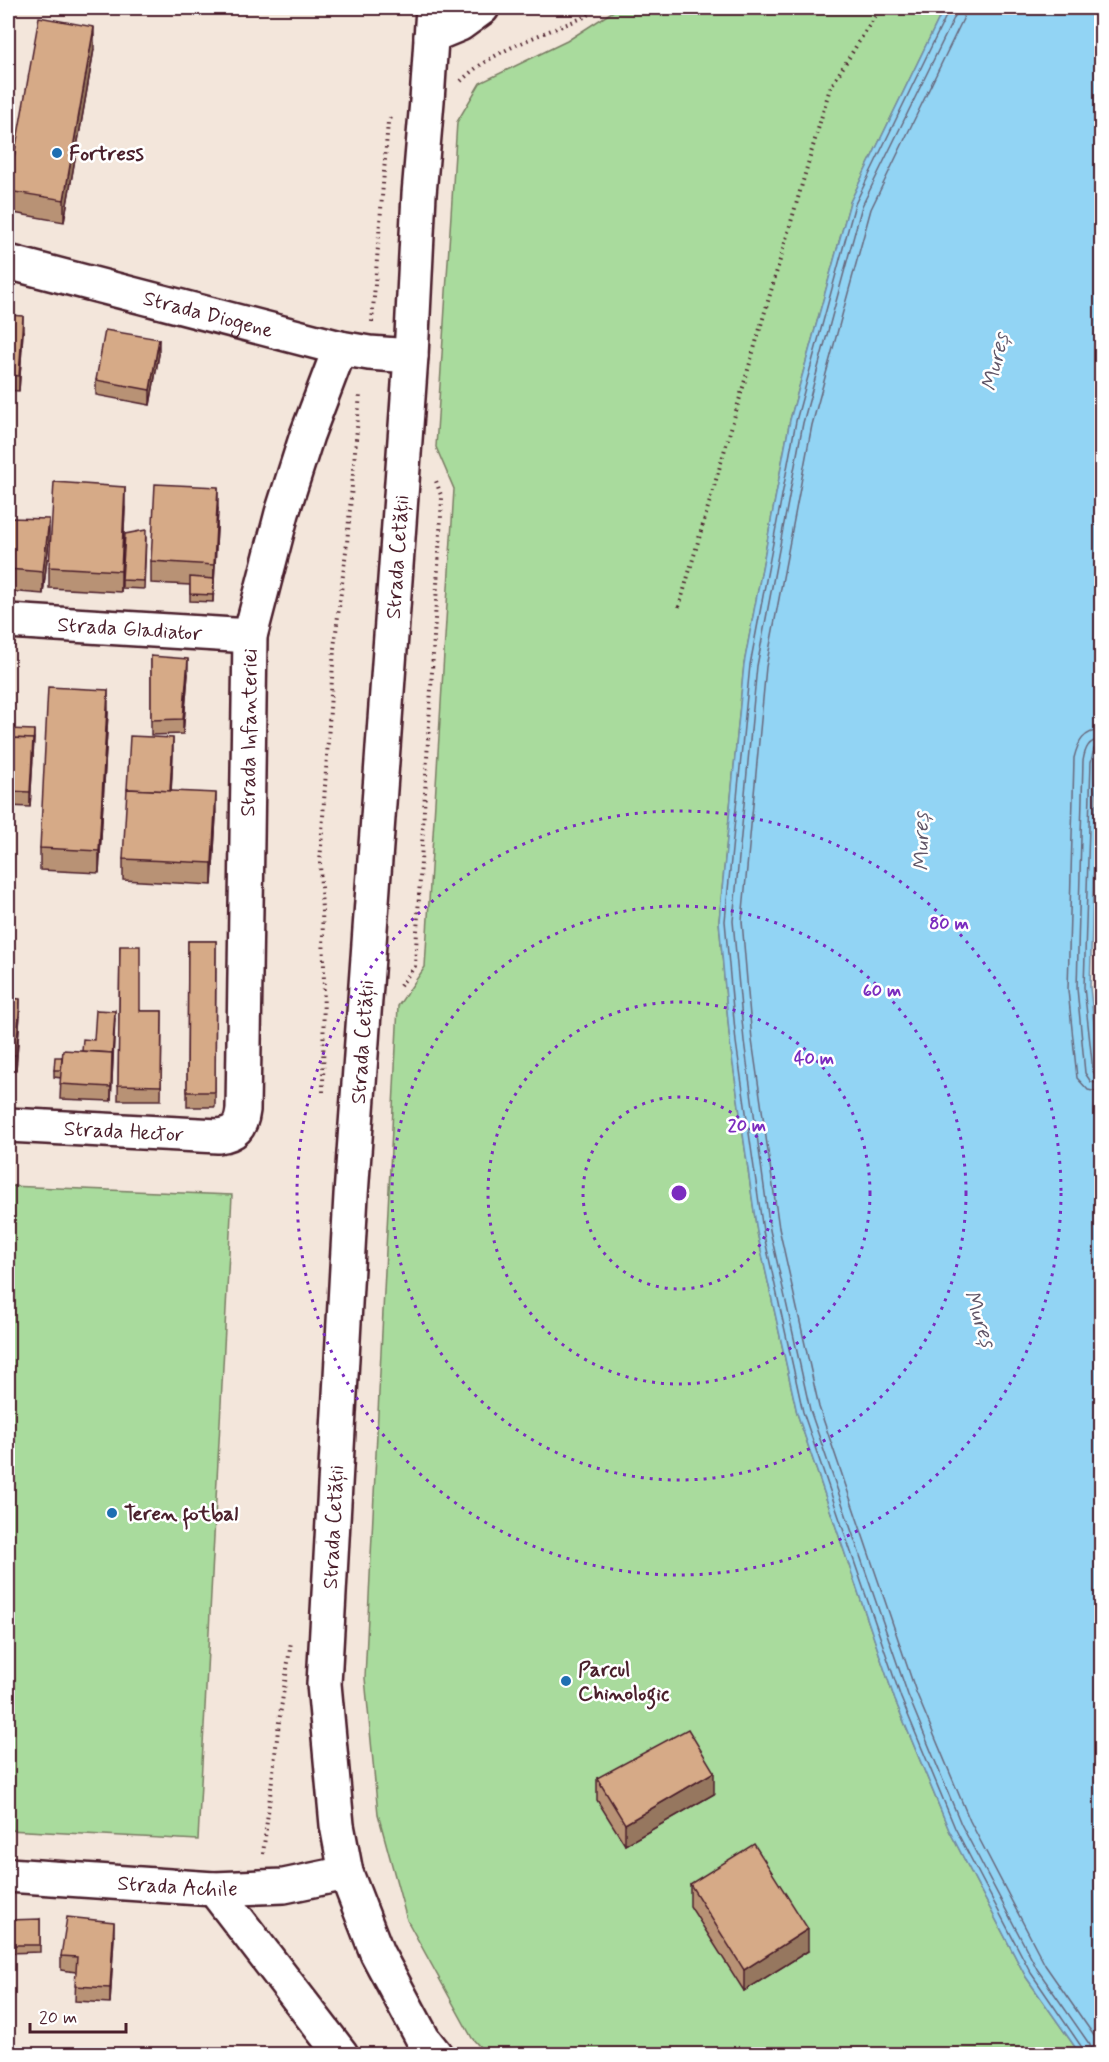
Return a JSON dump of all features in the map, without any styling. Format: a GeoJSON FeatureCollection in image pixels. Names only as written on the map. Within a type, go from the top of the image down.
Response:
{"type":"FeatureCollection","features":[{"type":"Feature","properties":{"kind":"street"},"geometry":{"type":"LineString","coordinates":[[428,18],[460,24],[482,8]]}},
{"type":"Feature","properties":{"kind":"street","name":"Strada Cetății"},"geometry":{"type":"LineString","coordinates":[[428,18],[411,356],[352,1183],[324,1684],[337,1825],[346,1873],[377,1953],[423,2039],[435,2055]]}},
{"type":"Feature","properties":{"kind":"street","name":"Strada Diogene"},"geometry":{"type":"LineString","coordinates":[[8,262],[340,348],[411,356]]}},
{"type":"Feature","properties":{"kind":"street","name":"Strada Infanteriei"},"geometry":{"type":"LineString","coordinates":[[237,1129],[243,1110],[250,636],[282,513],[307,435],[340,348]]}},
{"type":"Feature","properties":{"kind":"street","name":"Strada Gladiator"},"geometry":{"type":"LineString","coordinates":[[8,621],[250,636]]}},
{"type":"Feature","properties":{"kind":"street","name":"Strada Hector"},"geometry":{"type":"LineString","coordinates":[[8,1125],[218,1136],[228,1135],[237,1129]]}},
{"type":"Feature","properties":{"kind":"street","name":"Strada Achile"},"geometry":{"type":"LineString","coordinates":[[8,1875],[214,1889],[284,1886],[346,1873]]}},
{"type":"Feature","properties":{"kind":"street"},"geometry":{"type":"LineString","coordinates":[[214,1889],[341,2055]]}},
{"type":"Feature","properties":{"kind":"path"},"geometry":{"type":"LineString","coordinates":[[455,86],[470,72],[494,57],[586,16],[597,8]]}},
{"type":"Feature","properties":{"kind":"path"},"geometry":{"type":"LineString","coordinates":[[679,608],[830,88],[880,8]]}},
{"type":"Feature","properties":{"kind":"path"},"geometry":{"type":"LineString","coordinates":[[395,992],[415,966],[442,498],[435,479]]}},
{"type":"Feature","properties":{"kind":"green space"},"geometry":{"type":"Polygon","coordinates":[[[618,8],[944,8],[850,202],[790,420],[744,664],[719,921],[730,1043],[757,1232],[797,1413],[895,1700],[949,1830],[1026,1977],[1080,2054],[486,2054],[472,2038],[407,1920],[378,1814],[365,1678],[398,1006],[425,967],[454,489],[436,447],[457,122],[480,83],[567,41],[618,8]]]}},
{"type":"Feature","properties":{"kind":"green space","name":"Teren fotbal"},"geometry":{"type":"Polygon","coordinates":[[[8,1186],[232,1195],[198,1840],[8,1830],[8,1186]]]}},
{"type":"Feature","properties":{"kind":"water","name":"Mureș"},"geometry":{"type":"Polygon","coordinates":[[[944,8],[1101,8],[1102,740],[1097,762],[1090,987],[1102,1099],[1101,2054],[1080,2054],[1026,1977],[949,1830],[895,1700],[797,1413],[757,1232],[730,1043],[719,921],[744,664],[790,420],[850,202],[944,8]]]}},
{"type":"Feature","properties":{"kind":"building"},"geometry":{"type":"Polygon","coordinates":[[[39,17],[94,27],[64,200],[8,191],[39,17]]]}},
{"type":"Feature","properties":{"kind":"building"},"geometry":{"type":"Polygon","coordinates":[[[8,315],[23,316],[19,376],[8,375],[8,315]]]}},
{"type":"Feature","properties":{"kind":"building"},"geometry":{"type":"Polygon","coordinates":[[[105,330],[159,339],[150,390],[96,380],[105,330]]]}},
{"type":"Feature","properties":{"kind":"building"},"geometry":{"type":"Polygon","coordinates":[[[54,482],[125,487],[121,571],[49,567],[54,482]]]}},
{"type":"Feature","properties":{"kind":"building"},"geometry":{"type":"Polygon","coordinates":[[[155,484],[218,487],[214,565],[151,561],[155,484]]]}},
{"type":"Feature","properties":{"kind":"building"},"geometry":{"type":"Polygon","coordinates":[[[8,518],[49,519],[43,572],[8,569],[8,518]]]}},
{"type":"Feature","properties":{"kind":"building"},"geometry":{"type":"Polygon","coordinates":[[[146,530],[144,581],[122,580],[125,534],[146,530]]]}},
{"type":"Feature","properties":{"kind":"building"},"geometry":{"type":"Polygon","coordinates":[[[190,577],[214,579],[213,595],[190,594],[190,577]]]}},
{"type":"Feature","properties":{"kind":"building"},"geometry":{"type":"Polygon","coordinates":[[[151,656],[188,659],[183,719],[151,720],[151,656]]]}},
{"type":"Feature","properties":{"kind":"building"},"geometry":{"type":"Polygon","coordinates":[[[48,687],[108,690],[99,851],[40,848],[48,687]]]}},
{"type":"Feature","properties":{"kind":"building"},"geometry":{"type":"Polygon","coordinates":[[[8,729],[34,730],[33,746],[33,739],[8,738],[8,729]]]}},
{"type":"Feature","properties":{"kind":"building"},"geometry":{"type":"Polygon","coordinates":[[[130,736],[173,738],[170,791],[127,789],[130,736]]]}},
{"type":"Feature","properties":{"kind":"building"},"geometry":{"type":"Polygon","coordinates":[[[8,738],[33,739],[30,792],[8,791],[8,738]]]}},
{"type":"Feature","properties":{"kind":"building"},"geometry":{"type":"Polygon","coordinates":[[[127,789],[216,793],[212,863],[123,859],[127,789]]]}},
{"type":"Feature","properties":{"kind":"building"},"geometry":{"type":"Polygon","coordinates":[[[188,941],[216,941],[215,1092],[187,1092],[188,941]]]}},
{"type":"Feature","properties":{"kind":"building"},"geometry":{"type":"Polygon","coordinates":[[[120,946],[140,946],[140,1011],[162,1011],[161,1086],[118,1085],[120,946]]]}},
{"type":"Feature","properties":{"kind":"building"},"geometry":{"type":"Polygon","coordinates":[[[8,998],[20,999],[16,1055],[8,1055],[8,998]]]}},
{"type":"Feature","properties":{"kind":"building"},"geometry":{"type":"Polygon","coordinates":[[[96,1010],[115,1011],[112,1060],[112,1053],[82,1051],[83,1039],[94,1040],[96,1010]]]}},
{"type":"Feature","properties":{"kind":"building"},"geometry":{"type":"Polygon","coordinates":[[[63,1050],[112,1053],[111,1087],[60,1084],[63,1050]]]}},
{"type":"Feature","properties":{"kind":"building"},"geometry":{"type":"Polygon","coordinates":[[[55,1057],[62,1057],[61,1070],[54,1070],[55,1057]]]}},
{"type":"Feature","properties":{"kind":"building"},"geometry":{"type":"Polygon","coordinates":[[[688,1729],[714,1772],[625,1824],[597,1778],[688,1729]]]}},
{"type":"Feature","properties":{"kind":"building"},"geometry":{"type":"Polygon","coordinates":[[[754,1844],[808,1929],[744,1970],[690,1884],[754,1844]]]}},
{"type":"Feature","properties":{"kind":"building"},"geometry":{"type":"Polygon","coordinates":[[[67,1917],[114,1922],[110,1988],[75,1986],[77,1957],[61,1956],[67,1917]]]}},
{"type":"Feature","properties":{"kind":"building"},"geometry":{"type":"Polygon","coordinates":[[[40,1919],[40,1945],[8,1945],[8,1920],[40,1919]]]}},
{"type":"Feature","properties":{"kind":"place","name":"Fortress"},"geometry":{"type":"Point","coordinates":[57,153]}},
{"type":"Feature","properties":{"kind":"place","name":"Teren fotbal"},"geometry":{"type":"Point","coordinates":[112,1513]}},
{"type":"Feature","properties":{"kind":"place","name":"Parcul Chinologic"},"geometry":{"type":"Point","coordinates":[566,1681]}}]}
